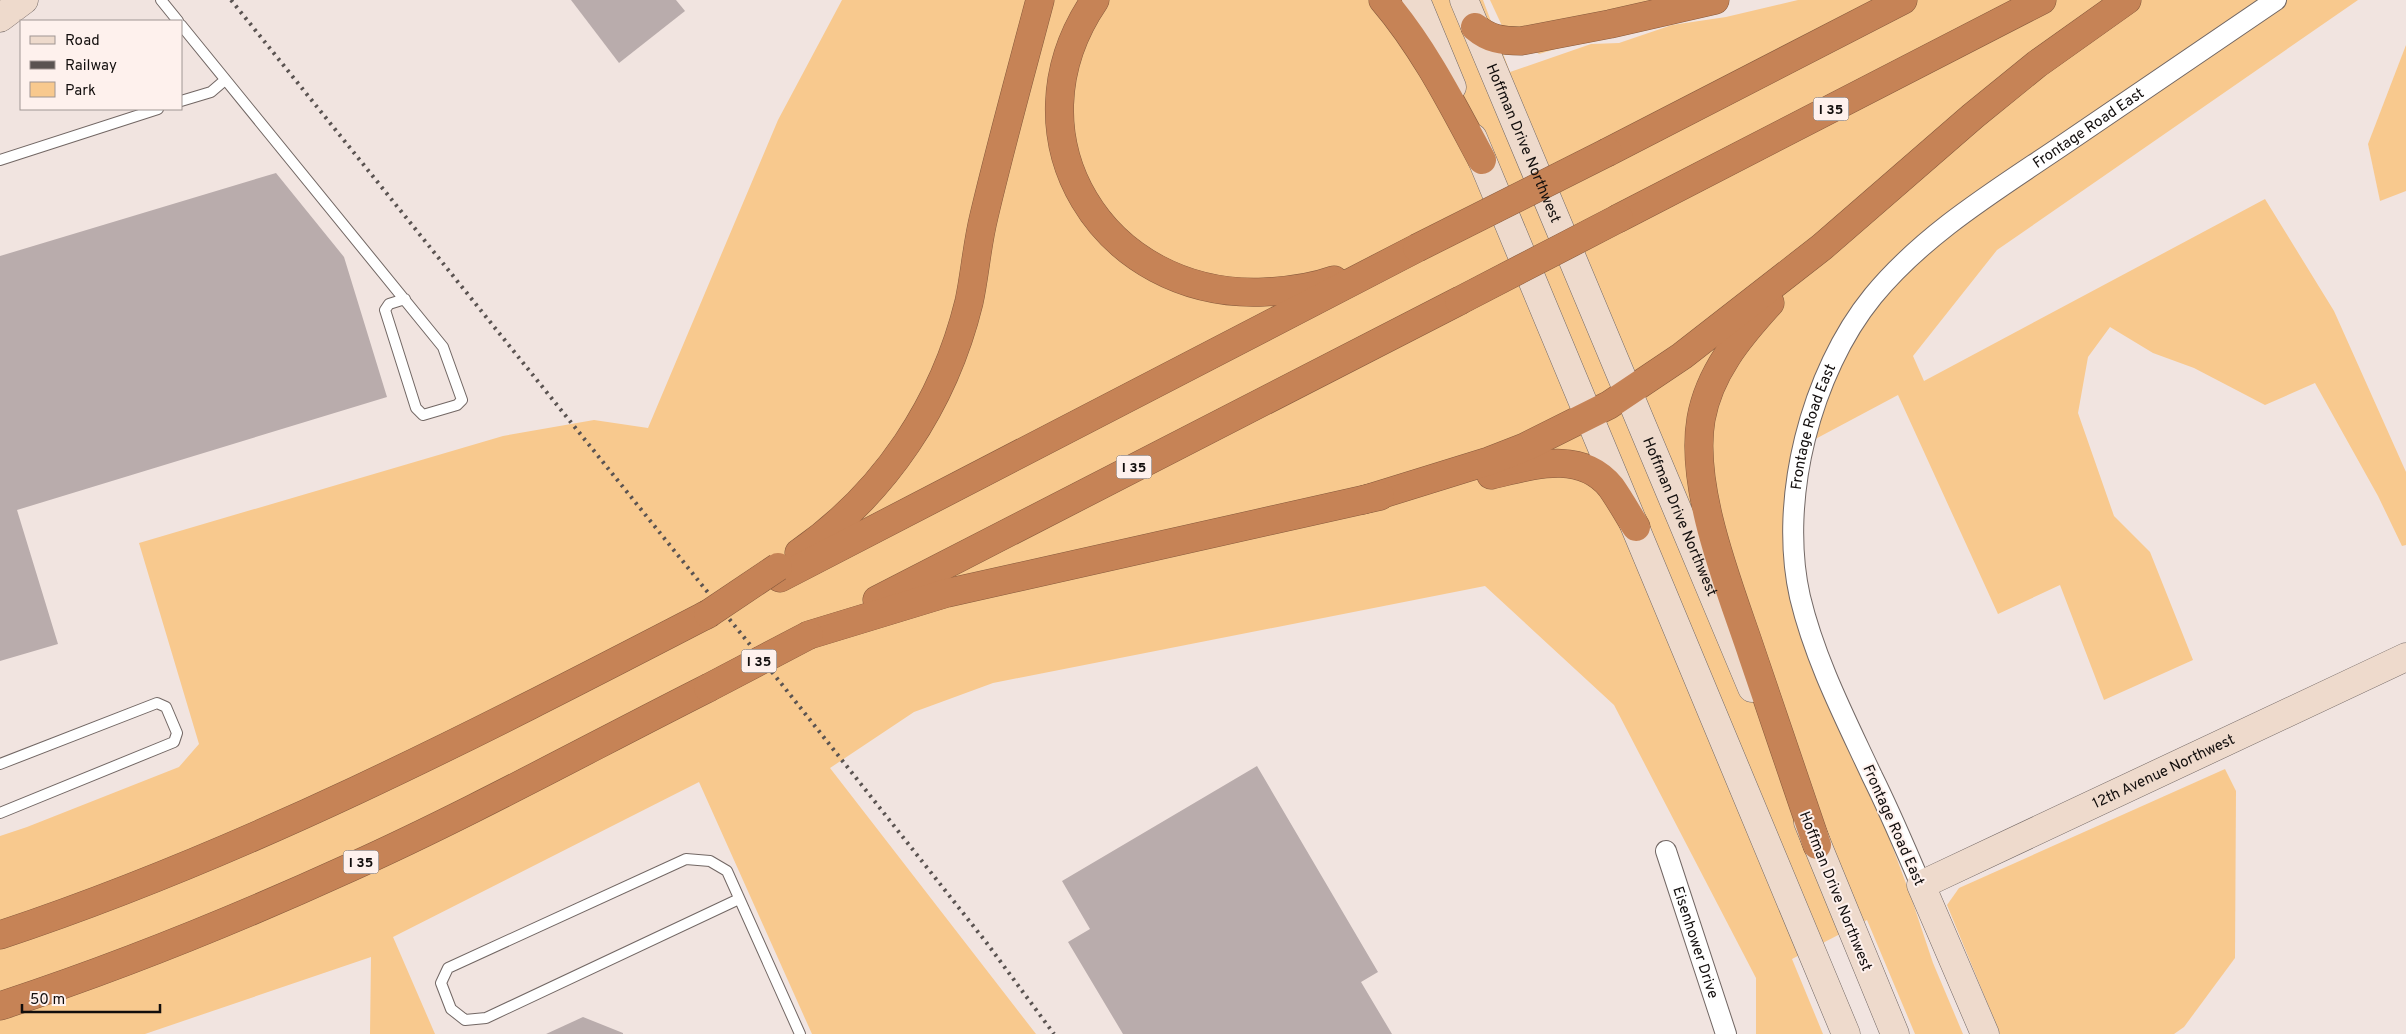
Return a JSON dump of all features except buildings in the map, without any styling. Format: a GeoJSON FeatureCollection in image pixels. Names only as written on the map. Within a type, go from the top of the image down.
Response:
{"type":"FeatureCollection","features":[{"type":"Feature","properties":{"kind":"highway"},"geometry":{"type":"LineString","coordinates":[[779,572],[850,512],[902,452],[933,402],[956,346],[966,310],[984,218],[1040,0]]}},
{"type":"Feature","properties":{"kind":"highway"},"geometry":{"type":"LineString","coordinates":[[1026,54],[1049,0]]}},
{"type":"Feature","properties":{"kind":"highway"},"geometry":{"type":"LineString","coordinates":[[1095,0],[1070,44],[1063,73],[1060,103],[1061,134],[1068,163],[1094,216],[1134,256],[1159,270],[1185,281],[1216,291],[1242,293],[1283,291],[1323,284],[1417,248]]}},
{"type":"Feature","properties":{"kind":"highway"},"geometry":{"type":"LineString","coordinates":[[1383,0],[1404,25],[1433,69],[1482,160]]}},
{"type":"Feature","properties":{"kind":"highway"},"geometry":{"type":"LineString","coordinates":[[1475,26],[1494,39],[1521,41],[1610,24],[1715,0]]}},
{"type":"Feature","properties":{"kind":"highway"},"geometry":{"type":"LineString","coordinates":[[0,935],[120,893],[315,811],[619,660],[708,614],[779,572],[1608,152],[1903,0]]}},
{"type":"Feature","properties":{"kind":"highway","name":"I 35"},"geometry":{"type":"LineString","coordinates":[[0,1006],[131,960],[203,932],[350,868],[708,688],[2042,0]]}},
{"type":"Feature","properties":{"kind":"highway"},"geometry":{"type":"LineString","coordinates":[[1363,500],[1488,461],[1525,447],[1589,417],[1626,393],[1682,356],[1822,247],[1973,116],[2030,70],[2127,0]]}},
{"type":"Feature","properties":{"kind":"highway"},"geometry":{"type":"LineString","coordinates":[[1817,845],[1723,570],[1704,492],[1699,454],[1701,419],[1710,385],[1726,356],[1741,335],[1822,247]]}},
{"type":"Feature","properties":{"kind":"highway"},"geometry":{"type":"LineString","coordinates":[[808,635],[947,592],[1363,500],[1552,462],[1582,466],[1594,472],[1610,486],[1636,527]]}},
{"type":"Feature","properties":{"kind":"main road"},"geometry":{"type":"LineString","coordinates":[[0,18],[24,0]]}},
{"type":"Feature","properties":{"kind":"main road"},"geometry":{"type":"LineString","coordinates":[[1416,0],[1846,1034]]}},
{"type":"Feature","properties":{"kind":"main road","name":"Hoffman Drive Northwest"},"geometry":{"type":"LineString","coordinates":[[1464,0],[1626,393],[1895,1034]]}},
{"type":"Feature","properties":{"kind":"main road","name":"12th Avenue Northwest"},"geometry":{"type":"LineString","coordinates":[[1922,885],[2406,657]]}},
{"type":"Feature","properties":{"kind":"main road","name":"Frontage Road East"},"geometry":{"type":"LineString","coordinates":[[1922,885],[1985,1034]]}},
{"type":"Feature","properties":{"kind":"street","name":"Frontage Road East"},"geometry":{"type":"LineString","coordinates":[[1922,885],[1819,658],[1800,594],[1795,557],[1798,480],[1808,423],[1828,372],[1845,338],[1873,296],[1941,230],[1988,195],[2276,0]]}},
{"type":"Feature","properties":{"kind":"street","name":"Eisenhower Drive"},"geometry":{"type":"LineString","coordinates":[[1666,851],[1726,1034]]}},
{"type":"Feature","properties":{"kind":"lane"},"geometry":{"type":"LineString","coordinates":[[160,0],[177,20]]}},
{"type":"Feature","properties":{"kind":"lane"},"geometry":{"type":"LineString","coordinates":[[182,27],[404,299],[443,347],[462,400],[457,405],[423,415],[416,408],[385,310],[389,304],[404,299]]}},
{"type":"Feature","properties":{"kind":"lane"},"geometry":{"type":"LineString","coordinates":[[182,101],[211,92],[225,80]]}},
{"type":"Feature","properties":{"kind":"lane"},"geometry":{"type":"LineString","coordinates":[[0,160],[155,110]]}},
{"type":"Feature","properties":{"kind":"lane"},"geometry":{"type":"LineString","coordinates":[[0,764],[157,703],[166,707],[177,733],[174,742],[0,813]]}},
{"type":"Feature","properties":{"kind":"lane"},"geometry":{"type":"LineString","coordinates":[[739,899],[486,1018],[465,1020],[451,1009],[441,983],[448,968],[686,859],[710,861],[727,871],[800,1034]]}},
{"type":"Feature","properties":{"kind":"green space"},"geometry":{"type":"Polygon","coordinates":[[[842,0],[1483,0],[1510,72],[1591,44],[1619,43],[1672,25],[1726,17],[1798,0],[2358,0],[1997,250],[1913,356],[1924,381],[2265,199],[2334,311],[2406,472],[2406,545],[2402,546],[2378,496],[2315,383],[2265,405],[2194,368],[2153,353],[2110,327],[2088,357],[2078,413],[2114,516],[2150,552],[2193,660],[2104,700],[2060,585],[1998,614],[1898,395],[1791,452],[1783,551],[1911,897],[1933,963],[1963,1034],[1915,1034],[1867,920],[1792,959],[1823,1034],[1756,1034],[1756,978],[1614,705],[1485,586],[993,683],[914,712],[830,768],[1036,1034],[812,1034],[699,782],[393,937],[435,1034],[370,1034],[371,957],[145,1034],[0,1034],[0,836],[179,767],[199,744],[139,543],[503,436],[594,420],[648,428],[778,120],[842,0]]]}},
{"type":"Feature","properties":{"kind":"green space"},"geometry":{"type":"Polygon","coordinates":[[[1490,0],[1712,0],[1666,16],[1539,54],[1503,28],[1490,0]]]}},
{"type":"Feature","properties":{"kind":"green space"},"geometry":{"type":"Polygon","coordinates":[[[2406,45],[2406,191],[2380,201],[2368,144],[2406,45]]]}},
{"type":"Feature","properties":{"kind":"green space"},"geometry":{"type":"Polygon","coordinates":[[[2225,769],[2236,791],[2235,958],[2184,1027],[2174,1034],[2000,1034],[1947,905],[1959,888],[2225,769]]]}},
{"type":"Feature","properties":{"kind":"railway"},"geometry":{"type":"LineString","coordinates":[[231,0],[784,687],[986,942],[1054,1034]]}}]}
